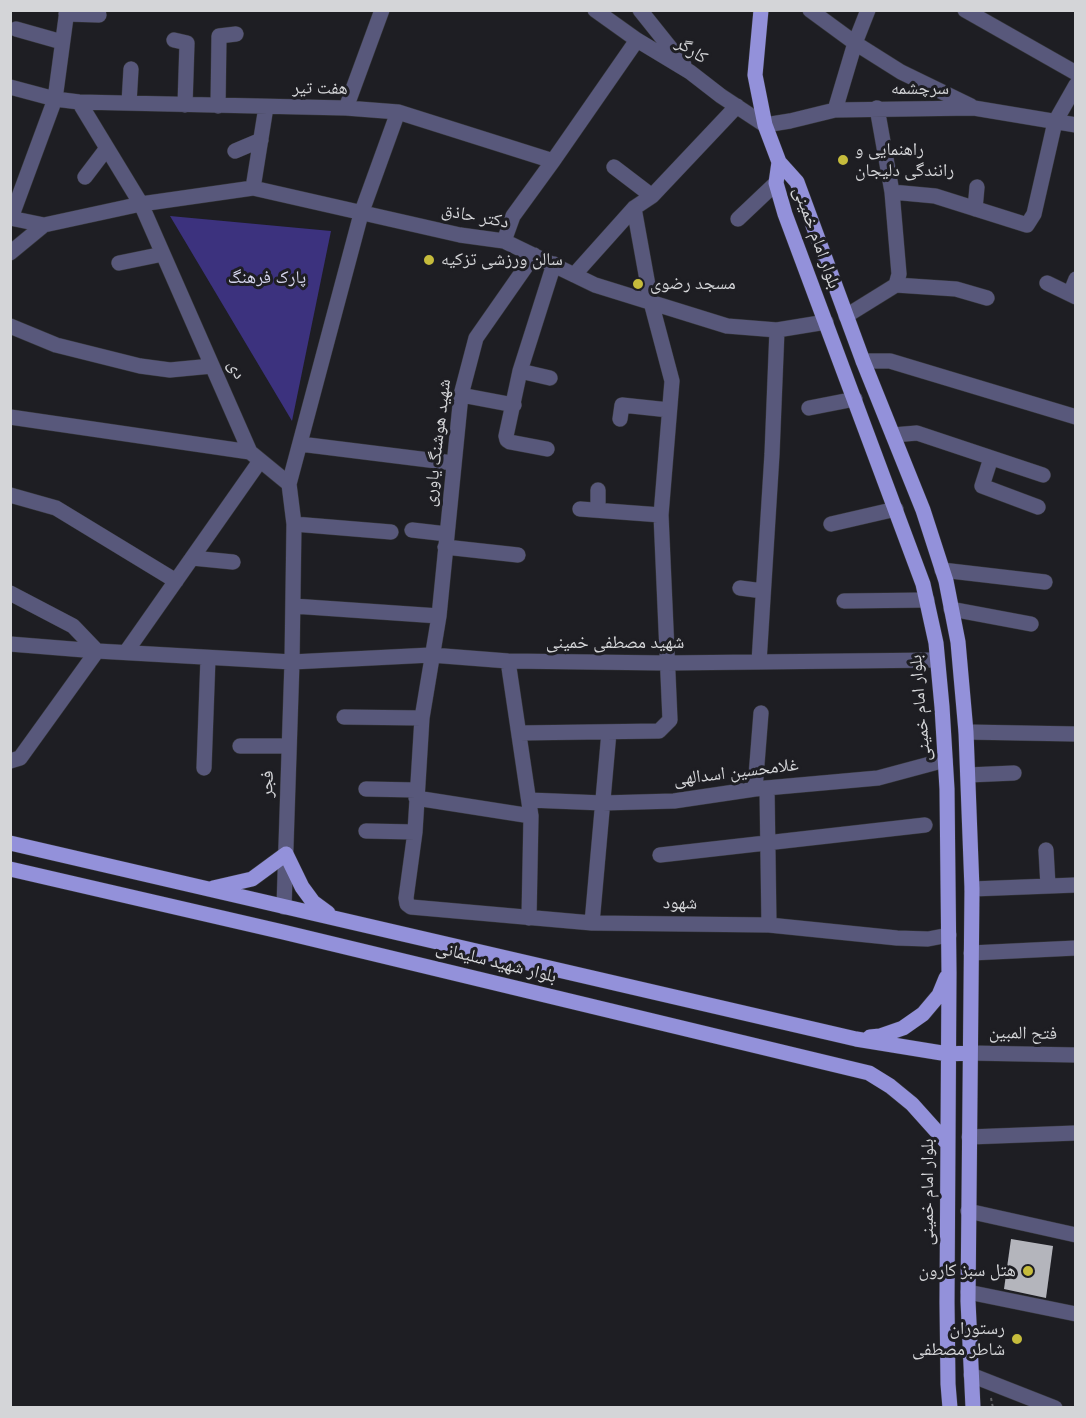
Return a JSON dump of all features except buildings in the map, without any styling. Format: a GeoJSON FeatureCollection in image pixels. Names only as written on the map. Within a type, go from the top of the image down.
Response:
{"type":"FeatureCollection","features":[{"type":"Feature","properties":{"kind":"main road"},"geometry":{"type":"LineString","coordinates":[[761,10],[755,75],[765,125],[779,162]]}},
{"type":"Feature","properties":{"kind":"main road","name":"بلوار امام خمینی"},"geometry":{"type":"LineString","coordinates":[[779,162],[776,183],[785,214],[924,584],[936,643],[947,789],[949,935],[947,1302],[950,1407]]}},
{"type":"Feature","properties":{"kind":"main road","name":"بلوار امام خمینی"},"geometry":{"type":"LineString","coordinates":[[779,162],[796,182],[862,361],[923,510],[942,570],[958,642],[966,732],[972,889],[968,1292],[973,1407]]}},
{"type":"Feature","properties":{"kind":"main road","name":"بلوار شهید سلیمانی"},"geometry":{"type":"LineString","coordinates":[[10,843],[856,1039],[948,1054],[969,1053]]}},
{"type":"Feature","properties":{"kind":"main road"},"geometry":{"type":"LineString","coordinates":[[209,889],[252,879],[286,854],[302,887],[313,903],[338,919]]}},
{"type":"Feature","properties":{"kind":"main road","name":"بلوار شهید سلیمانی"},"geometry":{"type":"LineString","coordinates":[[10,869],[869,1073],[912,1104],[947,1143]]}},
{"type":"Feature","properties":{"kind":"main road"},"geometry":{"type":"LineString","coordinates":[[283,932],[284,907]]}},
{"type":"Feature","properties":{"kind":"main road"},"geometry":{"type":"LineString","coordinates":[[856,1039],[880,1036],[903,1028],[923,1014],[939,995],[949,973]]}},
{"type":"Feature","properties":{"kind":"street"},"geometry":{"type":"LineString","coordinates":[[346,108],[382,10]]}},
{"type":"Feature","properties":{"kind":"street","name":"کارگر"},"geometry":{"type":"LineString","coordinates":[[595,10],[637,40],[690,72],[765,125]]}},
{"type":"Feature","properties":{"kind":"street"},"geometry":{"type":"LineString","coordinates":[[640,10],[690,72]]}},
{"type":"Feature","properties":{"kind":"street"},"geometry":{"type":"LineString","coordinates":[[810,10],[855,43],[901,72],[974,108]]}},
{"type":"Feature","properties":{"kind":"street"},"geometry":{"type":"LineString","coordinates":[[835,110],[855,43],[868,10]]}},
{"type":"Feature","properties":{"kind":"street"},"geometry":{"type":"LineString","coordinates":[[965,10],[1076,73]]}},
{"type":"Feature","properties":{"kind":"street"},"geometry":{"type":"LineString","coordinates":[[44,225],[11,218],[55,99],[66,12],[99,15]]}},
{"type":"Feature","properties":{"kind":"street"},"geometry":{"type":"LineString","coordinates":[[16,29],[63,42]]}},
{"type":"Feature","properties":{"kind":"street"},"geometry":{"type":"LineString","coordinates":[[218,106],[219,36],[236,34]]}},
{"type":"Feature","properties":{"kind":"street"},"geometry":{"type":"LineString","coordinates":[[174,40],[187,43],[185,105]]}},
{"type":"Feature","properties":{"kind":"street"},"geometry":{"type":"LineString","coordinates":[[504,241],[513,216],[637,40]]}},
{"type":"Feature","properties":{"kind":"street"},"geometry":{"type":"LineString","coordinates":[[129,103],[131,69]]}},
{"type":"Feature","properties":{"kind":"street"},"geometry":{"type":"LineString","coordinates":[[892,192],[935,196],[1027,225],[1034,214],[1055,122],[1076,85]]}},
{"type":"Feature","properties":{"kind":"street","name":"هفت تیر"},"geometry":{"type":"LineString","coordinates":[[10,87],[55,99],[79,102],[346,108],[398,112],[553,161]]}},
{"type":"Feature","properties":{"kind":"street","name":"دی"},"geometry":{"type":"LineString","coordinates":[[79,102],[141,204],[212,366],[255,457],[289,484]]}},
{"type":"Feature","properties":{"kind":"street"},"geometry":{"type":"LineString","coordinates":[[574,275],[634,208],[652,196],[737,106]]}},
{"type":"Feature","properties":{"kind":"street"},"geometry":{"type":"LineString","coordinates":[[253,188],[266,107]]}},
{"type":"Feature","properties":{"kind":"street"},"geometry":{"type":"LineString","coordinates":[[877,108],[892,192],[899,274],[896,285]]}},
{"type":"Feature","properties":{"kind":"street","name":"سرچشمه"},"geometry":{"type":"LineString","coordinates":[[765,125],[835,110],[877,108],[974,108],[1075,125]]}},
{"type":"Feature","properties":{"kind":"street"},"geometry":{"type":"LineString","coordinates":[[292,662],[294,524],[289,484],[361,214],[398,112]]}},
{"type":"Feature","properties":{"kind":"street"},"geometry":{"type":"LineString","coordinates":[[235,151],[261,140]]}},
{"type":"Feature","properties":{"kind":"street"},"geometry":{"type":"LineString","coordinates":[[86,177],[107,148]]}},
{"type":"Feature","properties":{"kind":"street"},"geometry":{"type":"LineString","coordinates":[[614,167],[652,196]]}},
{"type":"Feature","properties":{"kind":"street"},"geometry":{"type":"LineString","coordinates":[[738,219],[776,183]]}},
{"type":"Feature","properties":{"kind":"street"},"geometry":{"type":"LineString","coordinates":[[975,209],[977,187]]}},
{"type":"Feature","properties":{"kind":"street","name":"دکتر حاذق"},"geometry":{"type":"LineString","coordinates":[[44,225],[141,204],[253,188],[460,235],[504,241],[595,285],[727,326],[777,330],[826,322]]}},
{"type":"Feature","properties":{"kind":"street"},"geometry":{"type":"LineString","coordinates":[[519,732],[659,731],[670,720],[661,515],[672,381],[651,302],[634,208]]}},
{"type":"Feature","properties":{"kind":"street"},"geometry":{"type":"LineString","coordinates":[[10,254],[44,225]]}},
{"type":"Feature","properties":{"kind":"street"},"geometry":{"type":"LineString","coordinates":[[119,263],[163,254]]}},
{"type":"Feature","properties":{"kind":"street","name":"شهید هوشنگ یاوری"},"geometry":{"type":"LineString","coordinates":[[411,907],[406,898],[415,832],[422,718],[438,616],[461,395],[476,338],[534,255]]}},
{"type":"Feature","properties":{"kind":"street"},"geometry":{"type":"LineString","coordinates":[[547,448],[507,441],[506,436],[520,371],[554,264]]}},
{"type":"Feature","properties":{"kind":"street"},"geometry":{"type":"LineString","coordinates":[[1047,283],[1073,295],[1076,279]]}},
{"type":"Feature","properties":{"kind":"street"},"geometry":{"type":"LineString","coordinates":[[846,316],[896,285],[956,289],[987,298]]}},
{"type":"Feature","properties":{"kind":"street"},"geometry":{"type":"LineString","coordinates":[[10,326],[56,345],[140,366],[170,370],[212,366]]}},
{"type":"Feature","properties":{"kind":"street"},"geometry":{"type":"LineString","coordinates":[[759,662],[777,330]]}},
{"type":"Feature","properties":{"kind":"street"},"geometry":{"type":"LineString","coordinates":[[862,361],[890,361],[1076,417]]}},
{"type":"Feature","properties":{"kind":"street"},"geometry":{"type":"LineString","coordinates":[[520,371],[550,378]]}},
{"type":"Feature","properties":{"kind":"street"},"geometry":{"type":"LineString","coordinates":[[461,395],[514,405]]}},
{"type":"Feature","properties":{"kind":"street"},"geometry":{"type":"LineString","coordinates":[[809,408],[855,399]]}},
{"type":"Feature","properties":{"kind":"street"},"geometry":{"type":"LineString","coordinates":[[620,419],[622,405],[669,411]]}},
{"type":"Feature","properties":{"kind":"street"},"geometry":{"type":"LineString","coordinates":[[10,417],[255,457],[192,558],[126,652]]}},
{"type":"Feature","properties":{"kind":"street"},"geometry":{"type":"LineString","coordinates":[[893,435],[917,433],[1043,475]]}},
{"type":"Feature","properties":{"kind":"street"},"geometry":{"type":"LineString","coordinates":[[300,444],[453,463]]}},
{"type":"Feature","properties":{"kind":"street"},"geometry":{"type":"LineString","coordinates":[[991,458],[982,486],[1038,507]]}},
{"type":"Feature","properties":{"kind":"street"},"geometry":{"type":"LineString","coordinates":[[598,490],[598,510]]}},
{"type":"Feature","properties":{"kind":"street"},"geometry":{"type":"LineString","coordinates":[[10,495],[56,508],[176,581]]}},
{"type":"Feature","properties":{"kind":"street"},"geometry":{"type":"LineString","coordinates":[[580,509],[661,515]]}},
{"type":"Feature","properties":{"kind":"street"},"geometry":{"type":"LineString","coordinates":[[831,524],[896,509]]}},
{"type":"Feature","properties":{"kind":"street"},"geometry":{"type":"LineString","coordinates":[[294,524],[391,532]]}},
{"type":"Feature","properties":{"kind":"street"},"geometry":{"type":"LineString","coordinates":[[412,530],[446,540],[518,555]]}},
{"type":"Feature","properties":{"kind":"street"},"geometry":{"type":"LineString","coordinates":[[192,558],[233,562]]}},
{"type":"Feature","properties":{"kind":"street"},"geometry":{"type":"LineString","coordinates":[[942,570],[1045,582]]}},
{"type":"Feature","properties":{"kind":"street"},"geometry":{"type":"LineString","coordinates":[[740,588],[763,591]]}},
{"type":"Feature","properties":{"kind":"street"},"geometry":{"type":"LineString","coordinates":[[10,593],[73,626],[97,651],[20,758],[10,761]]}},
{"type":"Feature","properties":{"kind":"street"},"geometry":{"type":"LineString","coordinates":[[844,601],[927,600]]}},
{"type":"Feature","properties":{"kind":"street"},"geometry":{"type":"LineString","coordinates":[[293,606],[438,616]]}},
{"type":"Feature","properties":{"kind":"street"},"geometry":{"type":"LineString","coordinates":[[951,609],[1031,624]]}},
{"type":"Feature","properties":{"kind":"street","name":"شهید مصطفی خمینی"},"geometry":{"type":"LineString","coordinates":[[10,644],[292,662],[431,655],[508,661],[666,663],[937,660]]}},
{"type":"Feature","properties":{"kind":"street"},"geometry":{"type":"LineString","coordinates":[[204,768],[208,658]]}},
{"type":"Feature","properties":{"kind":"street"},"geometry":{"type":"LineString","coordinates":[[508,661],[531,816],[529,918]]}},
{"type":"Feature","properties":{"kind":"street","name":"فجر"},"geometry":{"type":"LineString","coordinates":[[284,907],[292,662]]}},
{"type":"Feature","properties":{"kind":"street"},"geometry":{"type":"LineString","coordinates":[[761,713],[761,789],[768,843],[769,925]]}},
{"type":"Feature","properties":{"kind":"street"},"geometry":{"type":"LineString","coordinates":[[344,717],[422,718]]}},
{"type":"Feature","properties":{"kind":"street"},"geometry":{"type":"LineString","coordinates":[[592,923],[609,732]]}},
{"type":"Feature","properties":{"kind":"street"},"geometry":{"type":"LineString","coordinates":[[966,732],[1076,734]]}},
{"type":"Feature","properties":{"kind":"street"},"geometry":{"type":"LineString","coordinates":[[240,746],[289,746]]}},
{"type":"Feature","properties":{"kind":"street","name":"غلامحسین اسدالهی"},"geometry":{"type":"LineString","coordinates":[[529,800],[603,803],[675,801],[761,789],[878,778],[945,760]]}},
{"type":"Feature","properties":{"kind":"street"},"geometry":{"type":"LineString","coordinates":[[968,775],[1014,773]]}},
{"type":"Feature","properties":{"kind":"street"},"geometry":{"type":"LineString","coordinates":[[366,789],[416,794],[531,816]]}},
{"type":"Feature","properties":{"kind":"street"},"geometry":{"type":"LineString","coordinates":[[660,855],[925,825]]}},
{"type":"Feature","properties":{"kind":"street"},"geometry":{"type":"LineString","coordinates":[[366,831],[415,832]]}},
{"type":"Feature","properties":{"kind":"street"},"geometry":{"type":"LineString","coordinates":[[1046,850],[1048,886]]}},
{"type":"Feature","properties":{"kind":"street"},"geometry":{"type":"LineString","coordinates":[[972,889],[1076,885]]}},
{"type":"Feature","properties":{"kind":"street","name":"شهود"},"geometry":{"type":"LineString","coordinates":[[411,907],[592,923],[769,925],[897,938],[928,939],[949,935]]}},
{"type":"Feature","properties":{"kind":"street"},"geometry":{"type":"LineString","coordinates":[[971,953],[1076,948]]}},
{"type":"Feature","properties":{"kind":"street","name":"فتح المبین"},"geometry":{"type":"LineString","coordinates":[[969,1053],[1076,1054]]}},
{"type":"Feature","properties":{"kind":"street"},"geometry":{"type":"LineString","coordinates":[[969,1137],[1076,1133]]}},
{"type":"Feature","properties":{"kind":"street"},"geometry":{"type":"LineString","coordinates":[[968,1211],[1076,1235]]}},
{"type":"Feature","properties":{"kind":"street"},"geometry":{"type":"LineString","coordinates":[[968,1292],[1076,1314]]}},
{"type":"Feature","properties":{"kind":"street"},"geometry":{"type":"LineString","coordinates":[[971,1375],[1045,1406]]}},
{"type":"Feature","properties":{"kind":"green space","name":"پارک فرهنگ"},"geometry":{"type":"Polygon","coordinates":[[[170,216],[331,231],[292,421],[170,216]]]}},
{"type":"Feature","properties":{"kind":"place","name":"راهنمایی و رانندگی دلیجان"},"geometry":{"type":"Point","coordinates":[843,160]}},
{"type":"Feature","properties":{"kind":"place","name":"سالن ورزشی تزکیه"},"geometry":{"type":"Point","coordinates":[429,260]}},
{"type":"Feature","properties":{"kind":"place","name":"مسجد رضوی"},"geometry":{"type":"Point","coordinates":[638,284]}},
{"type":"Feature","properties":{"kind":"place","name":"هتل سبز کارون"},"geometry":{"type":"Point","coordinates":[1028,1271]}},
{"type":"Feature","properties":{"kind":"place","name":"رستوران شاطر مصطفی"},"geometry":{"type":"Point","coordinates":[1017,1339]}}]}
